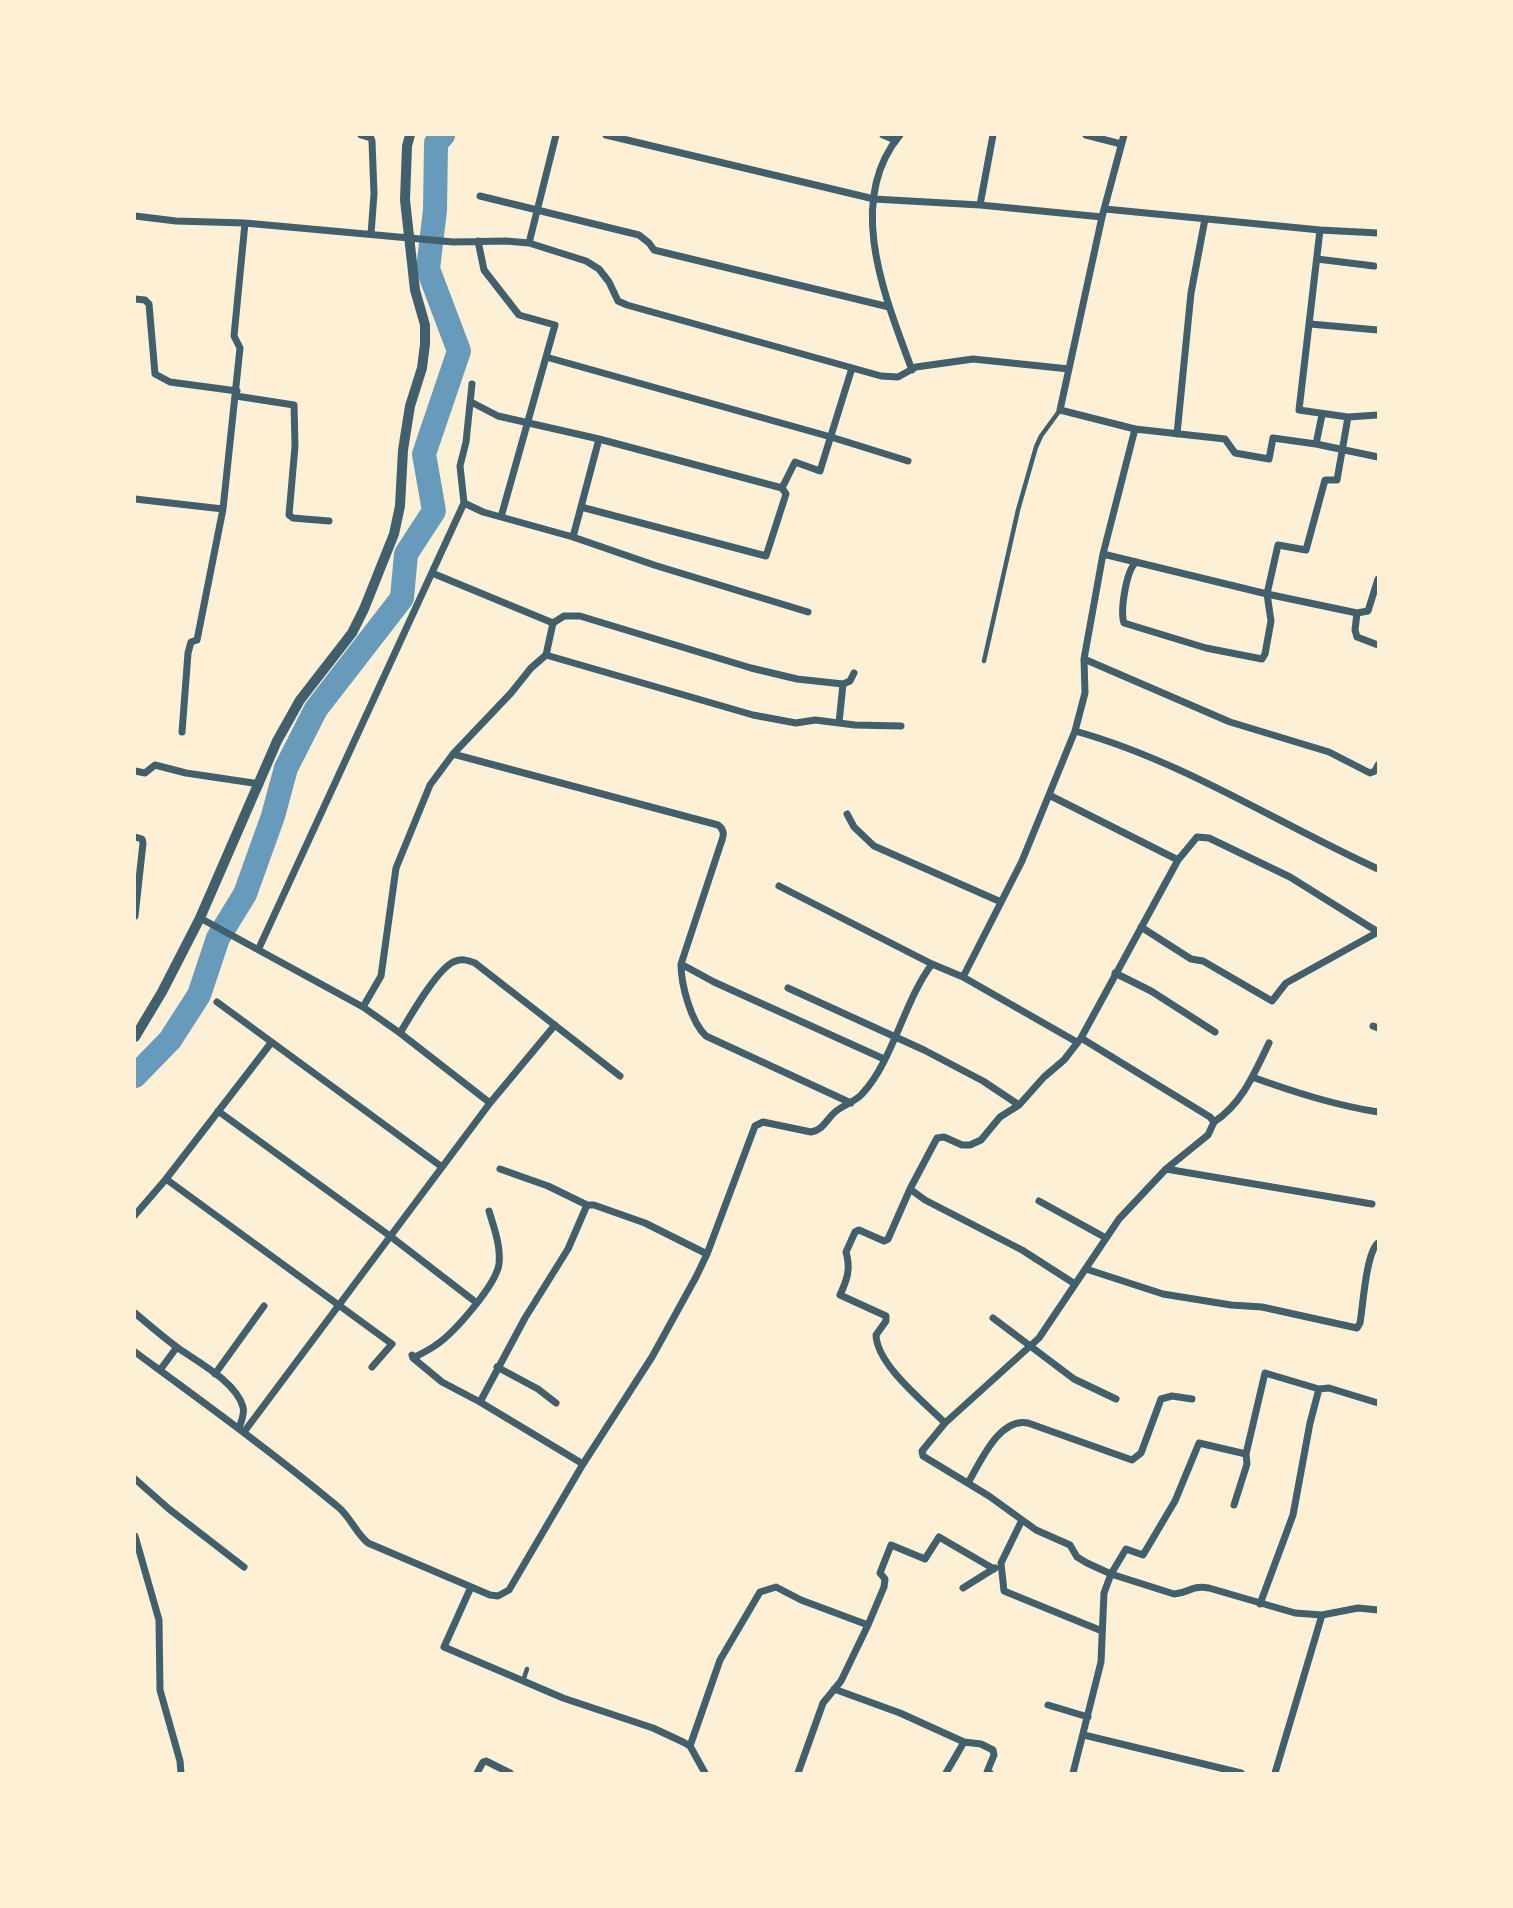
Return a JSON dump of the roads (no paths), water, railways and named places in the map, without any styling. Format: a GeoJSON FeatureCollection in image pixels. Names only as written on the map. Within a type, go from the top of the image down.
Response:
{"type":"FeatureCollection","features":[{"type":"Feature","properties":{"kind":"street"},"geometry":{"type":"LineString","coordinates":[[361,135],[371,138],[372,141],[374,194],[371,234]]}},
{"type":"Feature","properties":{"kind":"street"},"geometry":{"type":"LineString","coordinates":[[136,1033],[162,992],[200,918],[277,741],[300,700],[352,633],[365,609],[394,534],[400,506],[403,450],[410,406],[422,369],[425,344],[425,325],[415,290],[414,238],[404,176],[410,135]]}},
{"type":"Feature","properties":{"kind":"street"},"geometry":{"type":"LineString","coordinates":[[528,243],[556,135]]}},
{"type":"Feature","properties":{"kind":"street"},"geometry":{"type":"LineString","coordinates":[[606,135],[873,199],[1205,219],[1378,233]]}},
{"type":"Feature","properties":{"kind":"street"},"geometry":{"type":"LineString","coordinates":[[883,135],[897,137],[882,163],[873,199],[878,272],[912,370]]}},
{"type":"Feature","properties":{"kind":"street"},"geometry":{"type":"LineString","coordinates":[[980,205],[993,135]]}},
{"type":"Feature","properties":{"kind":"street"},"geometry":{"type":"LineString","coordinates":[[1086,135],[1121,144]]}},
{"type":"Feature","properties":{"kind":"street"},"geometry":{"type":"LineString","coordinates":[[1124,135],[1103,213],[1060,410],[1135,429],[1225,439],[1235,453],[1269,463],[1273,438],[1378,457]]}},
{"type":"Feature","properties":{"kind":"street"},"geometry":{"type":"LineString","coordinates":[[480,196],[639,235],[653,249],[665,253],[889,307]]}},
{"type":"Feature","properties":{"kind":"street"},"geometry":{"type":"LineString","coordinates":[[135,216],[440,241],[528,243],[592,265],[610,282],[618,301],[626,304],[890,377],[898,377],[916,367],[972,359],[1069,369]]}},
{"type":"Feature","properties":{"kind":"street"},"geometry":{"type":"LineString","coordinates":[[1177,434],[1191,293],[1205,219]]}},
{"type":"Feature","properties":{"kind":"street"},"geometry":{"type":"LineString","coordinates":[[182,732],[188,653],[191,642],[197,640],[223,509],[240,348],[234,335],[245,223]]}},
{"type":"Feature","properties":{"kind":"street"},"geometry":{"type":"LineString","coordinates":[[1320,230],[1299,410],[1348,417],[1378,415]]}},
{"type":"Feature","properties":{"kind":"street"},"geometry":{"type":"LineString","coordinates":[[478,241],[484,270],[519,314],[555,325],[501,517]]}},
{"type":"Feature","properties":{"kind":"street"},"geometry":{"type":"LineString","coordinates":[[1317,259],[1374,266]]}},
{"type":"Feature","properties":{"kind":"street"},"geometry":{"type":"LineString","coordinates":[[135,299],[145,300],[149,304],[155,374],[170,382],[294,405],[295,446],[289,515],[293,518],[329,521]]}},
{"type":"Feature","properties":{"kind":"street"},"geometry":{"type":"LineString","coordinates":[[1310,324],[1378,330]]}},
{"type":"Feature","properties":{"kind":"street"},"geometry":{"type":"LineString","coordinates":[[546,357],[908,461]]}},
{"type":"Feature","properties":{"kind":"street"},"geometry":{"type":"LineString","coordinates":[[782,488],[795,463],[820,471],[852,368]]}},
{"type":"Feature","properties":{"kind":"street"},"geometry":{"type":"LineString","coordinates":[[259,948],[464,503],[460,466],[472,384]]}},
{"type":"Feature","properties":{"kind":"street"},"geometry":{"type":"LineString","coordinates":[[471,402],[498,416],[599,439],[782,488],[786,494],[766,556],[581,506]]}},
{"type":"Feature","properties":{"kind":"street"},"geometry":{"type":"LineString","coordinates":[[1316,444],[1322,415]]}},
{"type":"Feature","properties":{"kind":"street"},"geometry":{"type":"LineString","coordinates":[[1136,562],[1132,566],[1126,587],[1123,622],[1206,648],[1249,658],[1263,658],[1271,621],[1267,594],[1279,545],[1306,550],[1325,480],[1337,480],[1348,417]]}},
{"type":"Feature","properties":{"kind":"street"},"geometry":{"type":"LineString","coordinates":[[963,977],[1022,861],[1075,731],[1085,693],[1084,659],[1103,554],[1135,429]]}},
{"type":"Feature","properties":{"kind":"street"},"geometry":{"type":"LineString","coordinates":[[573,537],[599,439]]}},
{"type":"Feature","properties":{"kind":"street"},"geometry":{"type":"LineString","coordinates":[[135,499],[223,509]]}},
{"type":"Feature","properties":{"kind":"street"},"geometry":{"type":"LineString","coordinates":[[464,503],[501,517],[808,611]]}},
{"type":"Feature","properties":{"kind":"street"},"geometry":{"type":"LineString","coordinates":[[1103,554],[1357,613],[1368,611],[1378,579]]}},
{"type":"Feature","properties":{"kind":"street"},"geometry":{"type":"LineString","coordinates":[[432,573],[553,623]]}},
{"type":"Feature","properties":{"kind":"street"},"geometry":{"type":"LineString","coordinates":[[1357,613],[1354,630],[1357,637],[1378,645]]}},
{"type":"Feature","properties":{"kind":"street"},"geometry":{"type":"LineString","coordinates":[[363,1007],[381,976],[391,892],[402,849],[430,785],[453,754],[546,655],[553,623],[564,616],[580,616],[751,668],[797,679],[843,684],[849,682],[854,673]]}},
{"type":"Feature","properties":{"kind":"street"},"geometry":{"type":"LineString","coordinates":[[546,655],[753,715],[796,723],[815,720],[901,726]]}},
{"type":"Feature","properties":{"kind":"street"},"geometry":{"type":"LineString","coordinates":[[1084,659],[1230,722],[1329,752],[1370,773],[1375,771],[1378,765]]}},
{"type":"Feature","properties":{"kind":"street"},"geometry":{"type":"LineString","coordinates":[[839,723],[843,684]]}},
{"type":"Feature","properties":{"kind":"street"},"geometry":{"type":"LineString","coordinates":[[1075,731],[1165,762],[1326,846],[1378,869]]}},
{"type":"Feature","properties":{"kind":"street"},"geometry":{"type":"LineString","coordinates":[[453,754],[722,828],[721,843],[681,964],[681,977],[692,1018],[706,1036],[851,1103]]}},
{"type":"Feature","properties":{"kind":"street"},"geometry":{"type":"LineString","coordinates":[[135,771],[147,772],[155,765],[186,773],[260,784]]}},
{"type":"Feature","properties":{"kind":"street"},"geometry":{"type":"LineString","coordinates":[[1049,795],[1178,860]]}},
{"type":"Feature","properties":{"kind":"street"},"geometry":{"type":"LineString","coordinates":[[848,814],[854,827],[874,846],[1001,902]]}},
{"type":"Feature","properties":{"kind":"street"},"geometry":{"type":"LineString","coordinates":[[135,836],[144,843],[135,915]]}},
{"type":"Feature","properties":{"kind":"street"},"geometry":{"type":"LineString","coordinates":[[945,1423],[880,1354],[876,1335],[886,1321],[886,1316],[840,1295],[848,1276],[849,1260],[846,1252],[855,1232],[859,1230],[886,1241],[937,1139],[944,1137],[962,1145],[981,1140],[1000,1117],[1019,1105],[1044,1077],[1064,1060],[1079,1040],[1178,860],[1194,838],[1209,838],[1290,877],[1378,932],[1286,983],[1272,1001],[1203,961],[1191,959],[1141,928]]}},
{"type":"Feature","properties":{"kind":"street"},"geometry":{"type":"LineString","coordinates":[[779,886],[963,977],[1142,1073],[1214,1122]]}},
{"type":"Feature","properties":{"kind":"street"},"geometry":{"type":"LineString","coordinates":[[200,918],[363,1007],[490,1103]]}},
{"type":"Feature","properties":{"kind":"street"},"geometry":{"type":"LineString","coordinates":[[400,1033],[427,991],[446,968],[452,962],[465,959],[475,963],[620,1076]]}},
{"type":"Feature","properties":{"kind":"street"},"geometry":{"type":"LineString","coordinates":[[681,964],[714,982],[884,1059]]}},
{"type":"Feature","properties":{"kind":"street"},"geometry":{"type":"LineString","coordinates":[[135,1352],[242,1430],[341,1508],[353,1528],[368,1543],[493,1596],[502,1595],[509,1590],[583,1464],[652,1357],[708,1254],[755,1126],[763,1122],[811,1132],[818,1131],[841,1107],[862,1094],[884,1059],[921,980],[932,964]]}},
{"type":"Feature","properties":{"kind":"street"},"geometry":{"type":"LineString","coordinates":[[1115,973],[1151,991],[1215,1032]]}},
{"type":"Feature","properties":{"kind":"street"},"geometry":{"type":"LineString","coordinates":[[788,988],[895,1036],[983,1081],[1019,1105]]}},
{"type":"Feature","properties":{"kind":"street"},"geometry":{"type":"LineString","coordinates":[[217,1002],[442,1167]]}},
{"type":"Feature","properties":{"kind":"street"},"geometry":{"type":"LineString","coordinates":[[242,1430],[340,1305],[490,1103],[555,1025]]}},
{"type":"Feature","properties":{"kind":"street"},"geometry":{"type":"LineString","coordinates":[[1269,1042],[1252,1077],[1230,1112],[1214,1122],[1208,1136],[1166,1169],[1126,1211],[1061,1308],[1031,1346],[945,1423],[923,1450],[922,1455],[1036,1530],[1070,1545],[1079,1559],[1111,1574],[1174,1594],[1200,1587],[1288,1612],[1322,1615],[1358,1608],[1378,1610]]}},
{"type":"Feature","properties":{"kind":"street"},"geometry":{"type":"LineString","coordinates":[[135,1215],[271,1044]]}},
{"type":"Feature","properties":{"kind":"street"},"geometry":{"type":"LineString","coordinates":[[1252,1077],[1345,1107],[1378,1112]]}},
{"type":"Feature","properties":{"kind":"street"},"geometry":{"type":"LineString","coordinates":[[218,1111],[473,1300]]}},
{"type":"Feature","properties":{"kind":"street"},"geometry":{"type":"LineString","coordinates":[[500,1169],[548,1186],[587,1205],[645,1223],[708,1254]]}},
{"type":"Feature","properties":{"kind":"street"},"geometry":{"type":"LineString","coordinates":[[1166,1169],[1372,1204]]}},
{"type":"Feature","properties":{"kind":"street"},"geometry":{"type":"LineString","coordinates":[[166,1179],[392,1344],[372,1367]]}},
{"type":"Feature","properties":{"kind":"street"},"geometry":{"type":"LineString","coordinates":[[910,1189],[925,1200],[1021,1250],[1075,1284]]}},
{"type":"Feature","properties":{"kind":"street"},"geometry":{"type":"LineString","coordinates":[[1039,1201],[1106,1238]]}},
{"type":"Feature","properties":{"kind":"street"},"geometry":{"type":"LineString","coordinates":[[480,1402],[497,1367],[568,1249],[587,1205]]}},
{"type":"Feature","properties":{"kind":"street"},"geometry":{"type":"LineString","coordinates":[[489,1211],[499,1256],[499,1267],[493,1282],[444,1338],[412,1357],[442,1382],[583,1464]]}},
{"type":"Feature","properties":{"kind":"street"},"geometry":{"type":"LineString","coordinates":[[1086,1269],[1164,1294],[1262,1307],[1357,1328],[1370,1259],[1378,1243]]}},
{"type":"Feature","properties":{"kind":"street"},"geometry":{"type":"LineString","coordinates":[[215,1374],[264,1306]]}},
{"type":"Feature","properties":{"kind":"street"},"geometry":{"type":"LineString","coordinates":[[135,1313],[233,1390],[242,1405],[242,1430]]}},
{"type":"Feature","properties":{"kind":"street"},"geometry":{"type":"LineString","coordinates":[[993,1318],[1074,1380],[1116,1399]]}},
{"type":"Feature","properties":{"kind":"street"},"geometry":{"type":"LineString","coordinates":[[160,1370],[177,1347]]}},
{"type":"Feature","properties":{"kind":"street"},"geometry":{"type":"LineString","coordinates":[[497,1367],[538,1389],[556,1403]]}},
{"type":"Feature","properties":{"kind":"street"},"geometry":{"type":"LineString","coordinates":[[1234,1505],[1247,1464],[1246,1454],[1265,1373],[1378,1403]]}},
{"type":"Feature","properties":{"kind":"street"},"geometry":{"type":"LineString","coordinates":[[1260,1604],[1293,1515],[1319,1389]]}},
{"type":"Feature","properties":{"kind":"street"},"geometry":{"type":"LineString","coordinates":[[968,1483],[997,1438],[1016,1422],[1028,1423],[1132,1460],[1141,1453],[1161,1399],[1172,1396],[1192,1399]]}},
{"type":"Feature","properties":{"kind":"street"},"geometry":{"type":"LineString","coordinates":[[1073,1773],[1101,1662],[1102,1599],[1111,1574],[1126,1549],[1143,1555],[1175,1501],[1199,1443],[1246,1454]]}},
{"type":"Feature","properties":{"kind":"street"},"geometry":{"type":"LineString","coordinates":[[135,1479],[244,1567]]}},
{"type":"Feature","properties":{"kind":"street"},"geometry":{"type":"LineString","coordinates":[[963,1588],[1001,1563],[1021,1520]]}},
{"type":"Feature","properties":{"kind":"street"},"geometry":{"type":"LineString","coordinates":[[135,1536],[159,1620],[160,1690],[181,1773]]}},
{"type":"Feature","properties":{"kind":"street"},"geometry":{"type":"LineString","coordinates":[[798,1773],[823,1703],[841,1681],[884,1587],[885,1579],[879,1574],[891,1545],[925,1559],[939,1537],[993,1569]]}},
{"type":"Feature","properties":{"kind":"street"},"geometry":{"type":"LineString","coordinates":[[1001,1563],[1004,1591],[1102,1631]]}},
{"type":"Feature","properties":{"kind":"street"},"geometry":{"type":"LineString","coordinates":[[471,1587],[444,1647],[599,1711],[653,1728],[690,1746],[705,1773]]}},
{"type":"Feature","properties":{"kind":"street"},"geometry":{"type":"LineString","coordinates":[[690,1746],[720,1660],[760,1592],[776,1587],[801,1600],[868,1625]]}},
{"type":"Feature","properties":{"kind":"street"},"geometry":{"type":"LineString","coordinates":[[1275,1773],[1322,1615]]}},
{"type":"Feature","properties":{"kind":"street"},"geometry":{"type":"LineString","coordinates":[[834,1689],[993,1750],[988,1773]]}},
{"type":"Feature","properties":{"kind":"street"},"geometry":{"type":"LineString","coordinates":[[1048,1705],[1088,1717]]}},
{"type":"Feature","properties":{"kind":"street"},"geometry":{"type":"LineString","coordinates":[[1084,1735],[1241,1773]]}},
{"type":"Feature","properties":{"kind":"street"},"geometry":{"type":"LineString","coordinates":[[946,1773],[964,1741]]}},
{"type":"Feature","properties":{"kind":"street"},"geometry":{"type":"LineString","coordinates":[[477,1773],[486,1761],[510,1773]]}},
{"type":"Feature","properties":{"kind":"lane"},"geometry":{"type":"LineString","coordinates":[[984,661],[1018,510],[1036,447],[1060,410]]}},
{"type":"Feature","properties":{"kind":"lane"},"geometry":{"type":"LineString","coordinates":[[523,1681],[527,1669]]}},
{"type":"Feature","properties":{"kind":"waterway"},"geometry":{"type":"LineString","coordinates":[[135,1076],[170,1040],[199,995],[218,938],[245,894],[273,816],[286,768],[316,709],[402,598],[406,554],[434,511],[424,454],[459,351],[428,269],[435,210],[436,143],[443,135]]}}]}
